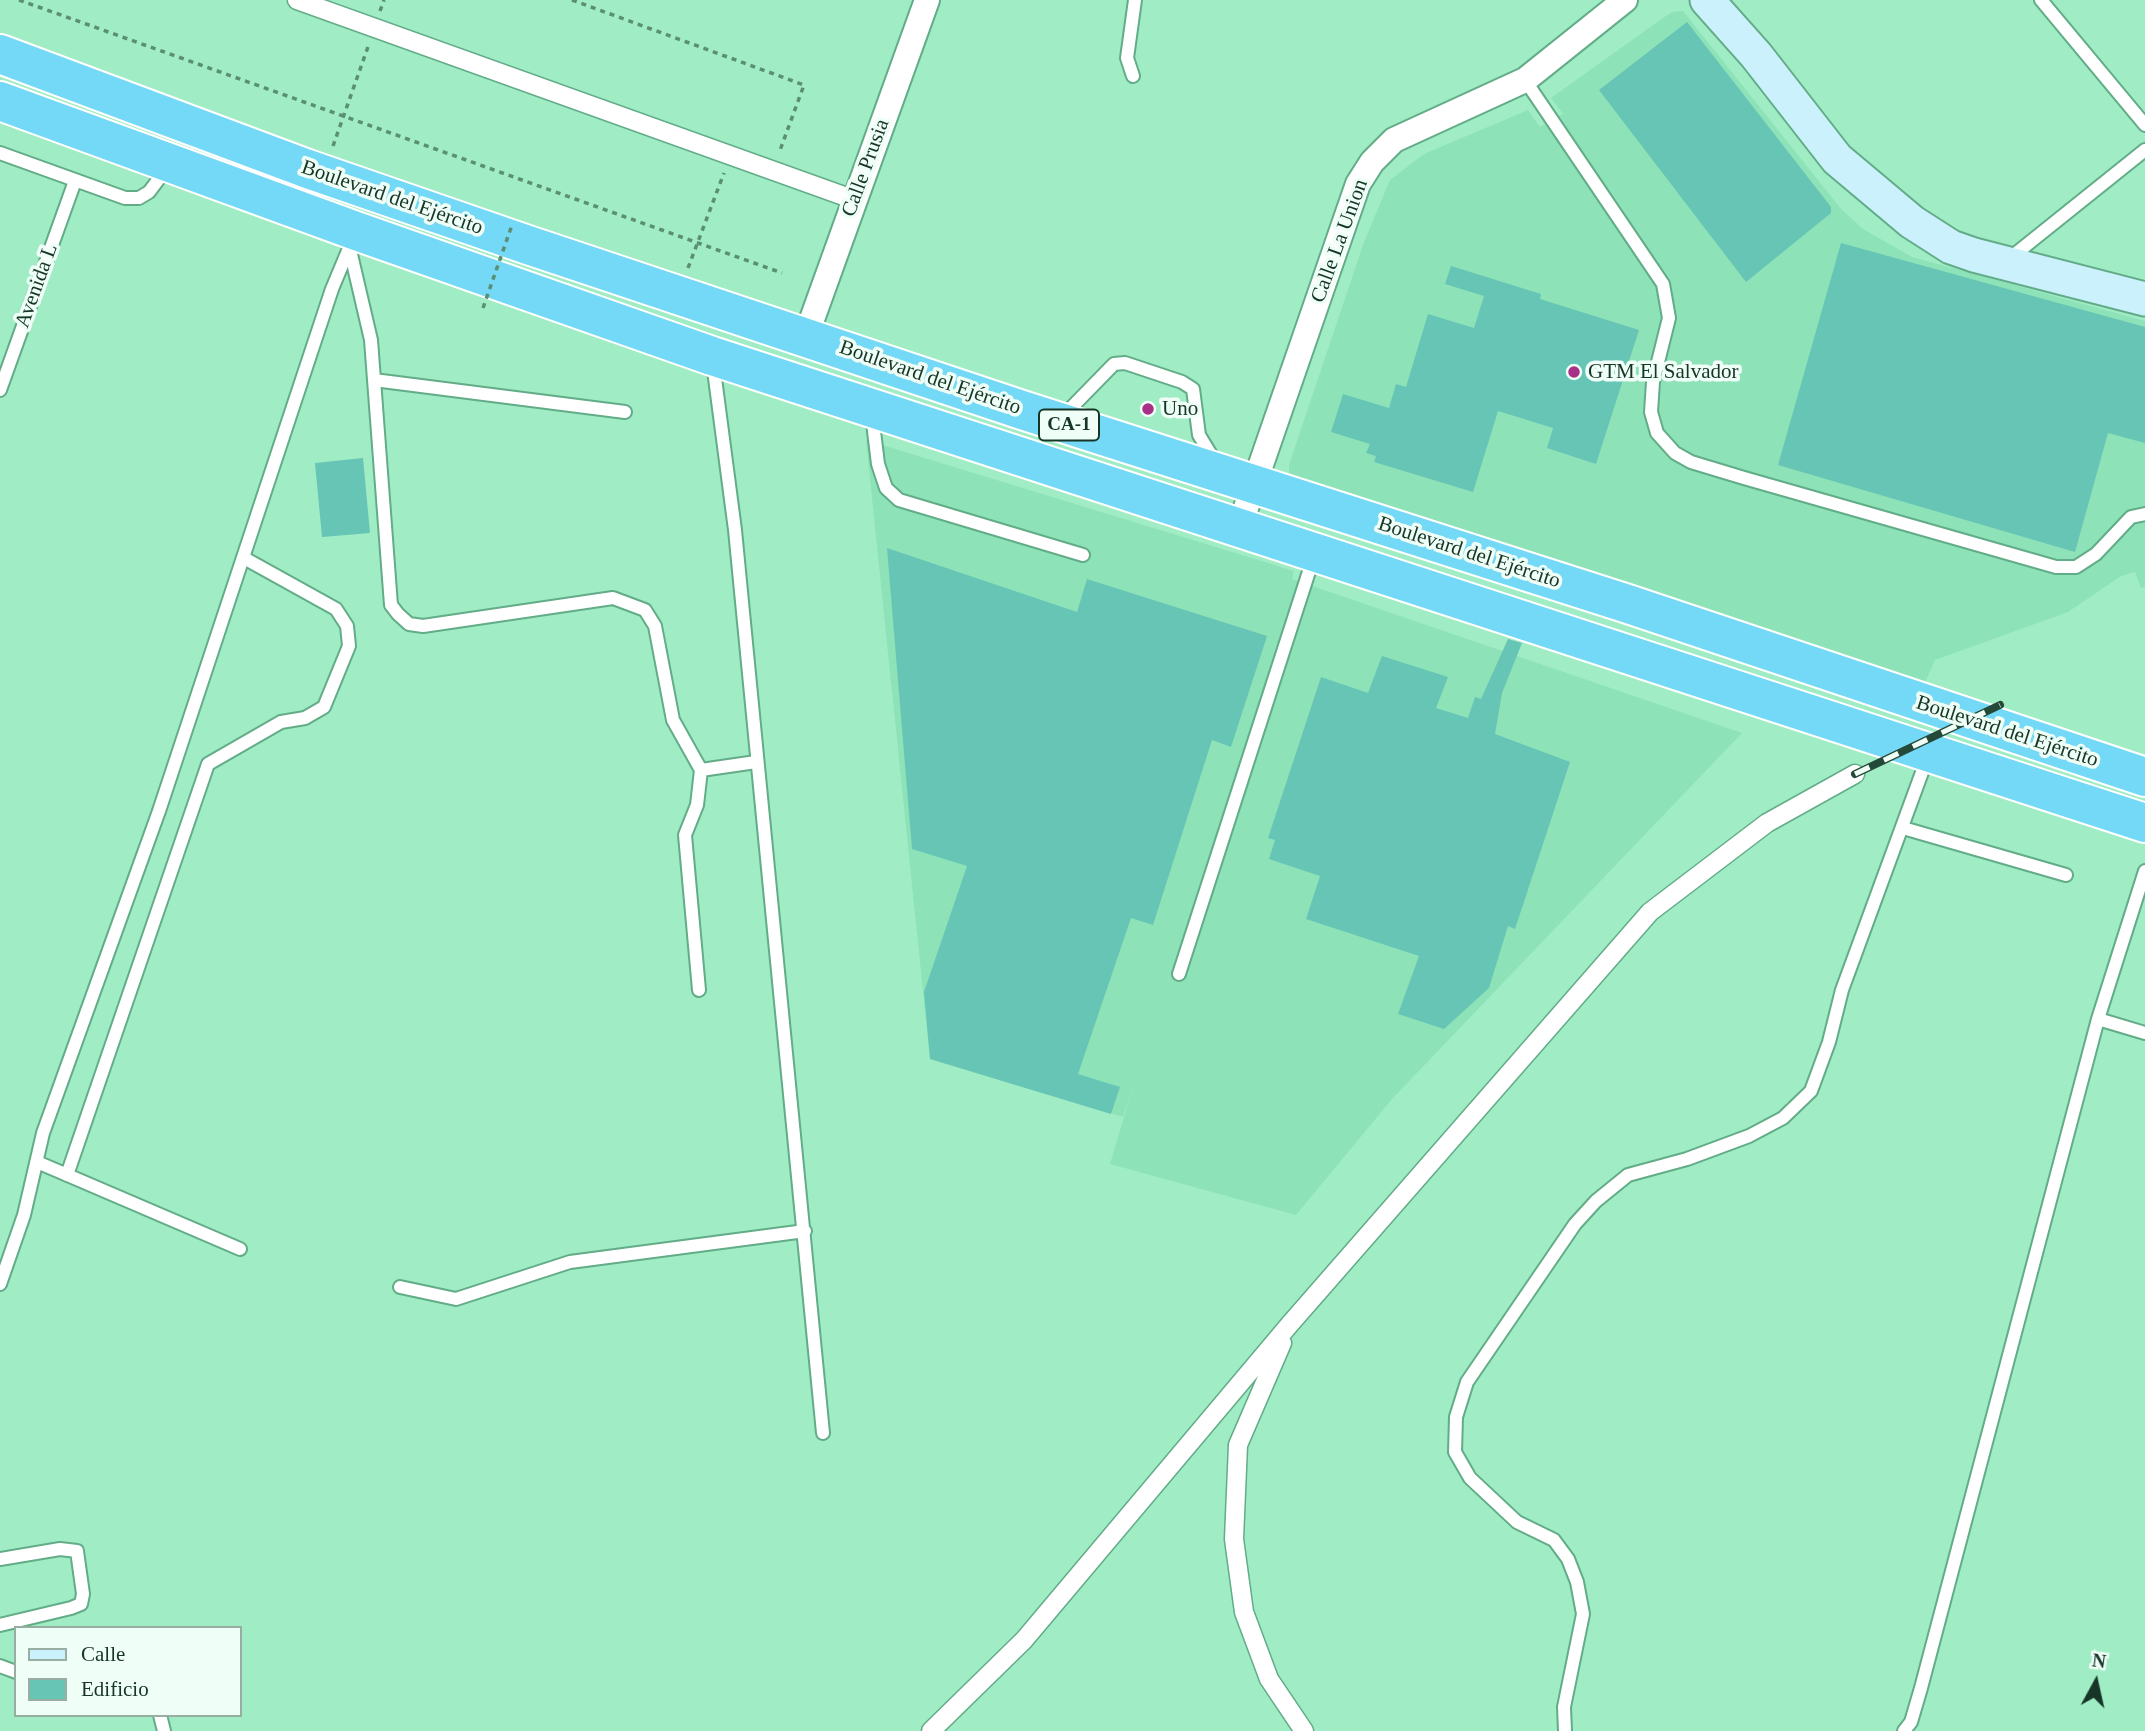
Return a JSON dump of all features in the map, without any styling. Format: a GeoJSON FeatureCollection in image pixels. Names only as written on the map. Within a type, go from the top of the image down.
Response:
{"type":"FeatureCollection","features":[{"type":"Feature","properties":{"kind":"highway","name":"Boulevard del Ejército"},"geometry":{"type":"LineString","coordinates":[[0,54],[318,172],[1156,453],[1628,604],[2145,777]]}},
{"type":"Feature","properties":{"kind":"highway","name":"Boulevard del Ejército"},"geometry":{"type":"LineString","coordinates":[[0,101],[171,164],[353,241],[2145,823]]}},
{"type":"Feature","properties":{"kind":"highway"},"geometry":{"type":"LineString","coordinates":[[1138,495],[1156,492],[1164,487],[1167,469],[1156,453]]}},
{"type":"Feature","properties":{"kind":"highway"},"geometry":{"type":"LineString","coordinates":[[1256,484],[1269,495],[1259,504],[1259,525],[1276,540]]}},
{"type":"Feature","properties":{"kind":"main road"},"geometry":{"type":"LineString","coordinates":[[1707,0],[1756,55],[1836,159],[1912,222],[1951,247],[2145,299]]}},
{"type":"Feature","properties":{"kind":"street"},"geometry":{"type":"LineString","coordinates":[[297,0],[855,200]]}},
{"type":"Feature","properties":{"kind":"street","name":"Calle Prusia"},"geometry":{"type":"LineString","coordinates":[[806,336],[927,0]]}},
{"type":"Feature","properties":{"kind":"street","name":"Calle La Union"},"geometry":{"type":"LineString","coordinates":[[1239,528],[1359,184],[1372,162],[1394,140],[1525,80],[1625,0]]}},
{"type":"Feature","properties":{"kind":"street"},"geometry":{"type":"LineString","coordinates":[[930,1731],[1024,1640],[1290,1324],[1650,912],[1767,823],[1855,774]]}},
{"type":"Feature","properties":{"kind":"street"},"geometry":{"type":"LineString","coordinates":[[1290,1324],[1238,1445],[1234,1539],[1248,1623],[1269,1679],[1304,1731]]}},
{"type":"Feature","properties":{"kind":"lane"},"geometry":{"type":"LineString","coordinates":[[1133,76],[1127,58],[1135,0]]}},
{"type":"Feature","properties":{"kind":"lane"},"geometry":{"type":"LineString","coordinates":[[2041,0],[2145,125]]}},
{"type":"Feature","properties":{"kind":"lane"},"geometry":{"type":"LineString","coordinates":[[1525,80],[1663,284],[1669,318],[1653,382],[1651,412],[1657,433],[1675,453],[1691,462],[1744,478],[2056,567],[2076,567],[2096,554],[2131,517],[2145,514]]}},
{"type":"Feature","properties":{"kind":"lane"},"geometry":{"type":"LineString","coordinates":[[2005,262],[2145,150]]}},
{"type":"Feature","properties":{"kind":"lane"},"geometry":{"type":"LineString","coordinates":[[0,153],[125,198],[139,198],[149,192],[171,164]]}},
{"type":"Feature","properties":{"kind":"lane","name":"Avenida L"},"geometry":{"type":"LineString","coordinates":[[0,390],[75,181]]}},
{"type":"Feature","properties":{"kind":"lane"},"geometry":{"type":"LineString","coordinates":[[353,241],[371,340],[391,605],[409,624],[422,626],[614,598],[631,602],[645,610],[655,626],[673,720],[701,769],[697,805],[685,835],[699,990]]}},
{"type":"Feature","properties":{"kind":"lane"},"geometry":{"type":"LineString","coordinates":[[0,1284],[24,1215],[43,1133],[159,811],[332,289],[353,241]]}},
{"type":"Feature","properties":{"kind":"lane"},"geometry":{"type":"LineString","coordinates":[[712,356],[735,530],[823,1433]]}},
{"type":"Feature","properties":{"kind":"lane"},"geometry":{"type":"LineString","coordinates":[[1070,410],[1114,364],[1125,363],[1182,382],[1193,389],[1199,435],[1256,484]]}},
{"type":"Feature","properties":{"kind":"lane"},"geometry":{"type":"LineString","coordinates":[[374,380],[625,412]]}},
{"type":"Feature","properties":{"kind":"lane"},"geometry":{"type":"LineString","coordinates":[[872,408],[878,464],[886,488],[899,500],[1083,555]]}},
{"type":"Feature","properties":{"kind":"lane"},"geometry":{"type":"LineString","coordinates":[[1179,974],[1315,552]]}},
{"type":"Feature","properties":{"kind":"lane"},"geometry":{"type":"LineString","coordinates":[[67,1175],[208,764],[281,722],[305,718],[324,708],[349,646],[348,626],[336,609],[244,558]]}},
{"type":"Feature","properties":{"kind":"lane"},"geometry":{"type":"LineString","coordinates":[[1565,1731],[1564,1707],[1583,1614],[1577,1582],[1568,1559],[1554,1539],[1517,1522],[1470,1478],[1455,1452],[1456,1417],[1467,1382],[1575,1224],[1607,1192],[1628,1175],[1687,1159],[1749,1136],[1783,1118],[1811,1091],[1829,1042],[1842,990],[1929,753]]}},
{"type":"Feature","properties":{"kind":"lane"},"geometry":{"type":"LineString","coordinates":[[701,769],[756,762]]}},
{"type":"Feature","properties":{"kind":"lane"},"geometry":{"type":"LineString","coordinates":[[1903,828],[2066,875]]}},
{"type":"Feature","properties":{"kind":"lane"},"geometry":{"type":"LineString","coordinates":[[1904,1731],[1911,1722],[1921,1688],[2098,1019],[2145,871]]}},
{"type":"Feature","properties":{"kind":"lane"},"geometry":{"type":"LineString","coordinates":[[2098,1019],[2145,1032]]}},
{"type":"Feature","properties":{"kind":"lane"},"geometry":{"type":"LineString","coordinates":[[37,1162],[240,1249]]}},
{"type":"Feature","properties":{"kind":"lane"},"geometry":{"type":"LineString","coordinates":[[400,1287],[456,1299],[570,1262],[805,1231]]}},
{"type":"Feature","properties":{"kind":"lane"},"geometry":{"type":"LineString","coordinates":[[0,1559],[60,1549],[77,1551],[83,1594],[81,1604],[71,1608],[0,1625]]}},
{"type":"Feature","properties":{"kind":"path"},"geometry":{"type":"LineString","coordinates":[[19,0],[782,273]]}},
{"type":"Feature","properties":{"kind":"path"},"geometry":{"type":"LineString","coordinates":[[332,148],[384,0]]}},
{"type":"Feature","properties":{"kind":"path"},"geometry":{"type":"LineString","coordinates":[[572,0],[804,85],[773,171]]}},
{"type":"Feature","properties":{"kind":"path"},"geometry":{"type":"LineString","coordinates":[[686,273],[730,155]]}},
{"type":"Feature","properties":{"kind":"path"},"geometry":{"type":"LineString","coordinates":[[483,308],[512,225]]}},
{"type":"Feature","properties":{"kind":"shaded area"},"geometry":{"type":"Polygon","coordinates":[[[1683,11],[1841,209],[1863,229],[1912,257],[2145,321],[2145,587],[2141,588],[2135,572],[2121,576],[2068,612],[1935,660],[1925,682],[1294,480],[1289,473],[1289,465],[1364,242],[1390,180],[1424,154],[1528,110],[1540,127],[1563,114],[1551,98],[1672,12],[1683,11]]]}},
{"type":"Feature","properties":{"kind":"shaded area"},"geometry":{"type":"Polygon","coordinates":[[[866,440],[1294,571],[1292,579],[1742,733],[1392,1099],[1296,1215],[1110,1164],[1135,1080],[1123,1117],[930,1059],[866,440]]]}},
{"type":"Feature","properties":{"kind":"building"},"geometry":{"type":"Polygon","coordinates":[[[1687,22],[1831,207],[1831,213],[1746,282],[1599,90],[1687,22]]]}},
{"type":"Feature","properties":{"kind":"building"},"geometry":{"type":"Polygon","coordinates":[[[1841,243],[2145,327],[2145,443],[2108,433],[2075,552],[1778,465],[1841,243]]]}},
{"type":"Feature","properties":{"kind":"building"},"geometry":{"type":"Polygon","coordinates":[[[1451,266],[1541,294],[1540,299],[1639,330],[1596,464],[1547,448],[1553,428],[1498,411],[1473,492],[1374,462],[1376,456],[1366,453],[1370,444],[1331,432],[1343,394],[1389,408],[1396,384],[1406,387],[1428,314],[1474,328],[1484,296],[1445,284],[1451,266]]]}},
{"type":"Feature","properties":{"kind":"building"},"geometry":{"type":"Polygon","coordinates":[[[363,458],[370,533],[322,537],[315,463],[363,458]]]}},
{"type":"Feature","properties":{"kind":"building"},"geometry":{"type":"Polygon","coordinates":[[[887,548],[1077,612],[1087,579],[1267,636],[1231,747],[1212,740],[1153,925],[1131,918],[1078,1074],[1120,1087],[1111,1114],[930,1059],[924,992],[967,866],[912,849],[887,548]]]}},
{"type":"Feature","properties":{"kind":"building"},"geometry":{"type":"Polygon","coordinates":[[[1508,639],[1522,643],[1502,693],[1495,734],[1570,762],[1515,929],[1508,926],[1489,988],[1444,1029],[1398,1014],[1419,956],[1306,919],[1320,876],[1269,859],[1275,840],[1268,838],[1321,677],[1368,693],[1382,656],[1448,677],[1436,708],[1468,718],[1475,697],[1481,699],[1508,639]]]}},
{"type":"Feature","properties":{"kind":"railway"},"geometry":{"type":"LineString","coordinates":[[1855,774],[2000,705]]}},
{"type":"Feature","properties":{"kind":"place","name":"GTM El Salvador"},"geometry":{"type":"Point","coordinates":[1574,372]}},
{"type":"Feature","properties":{"kind":"place","name":"Uno"},"geometry":{"type":"Point","coordinates":[1148,409]}}]}
